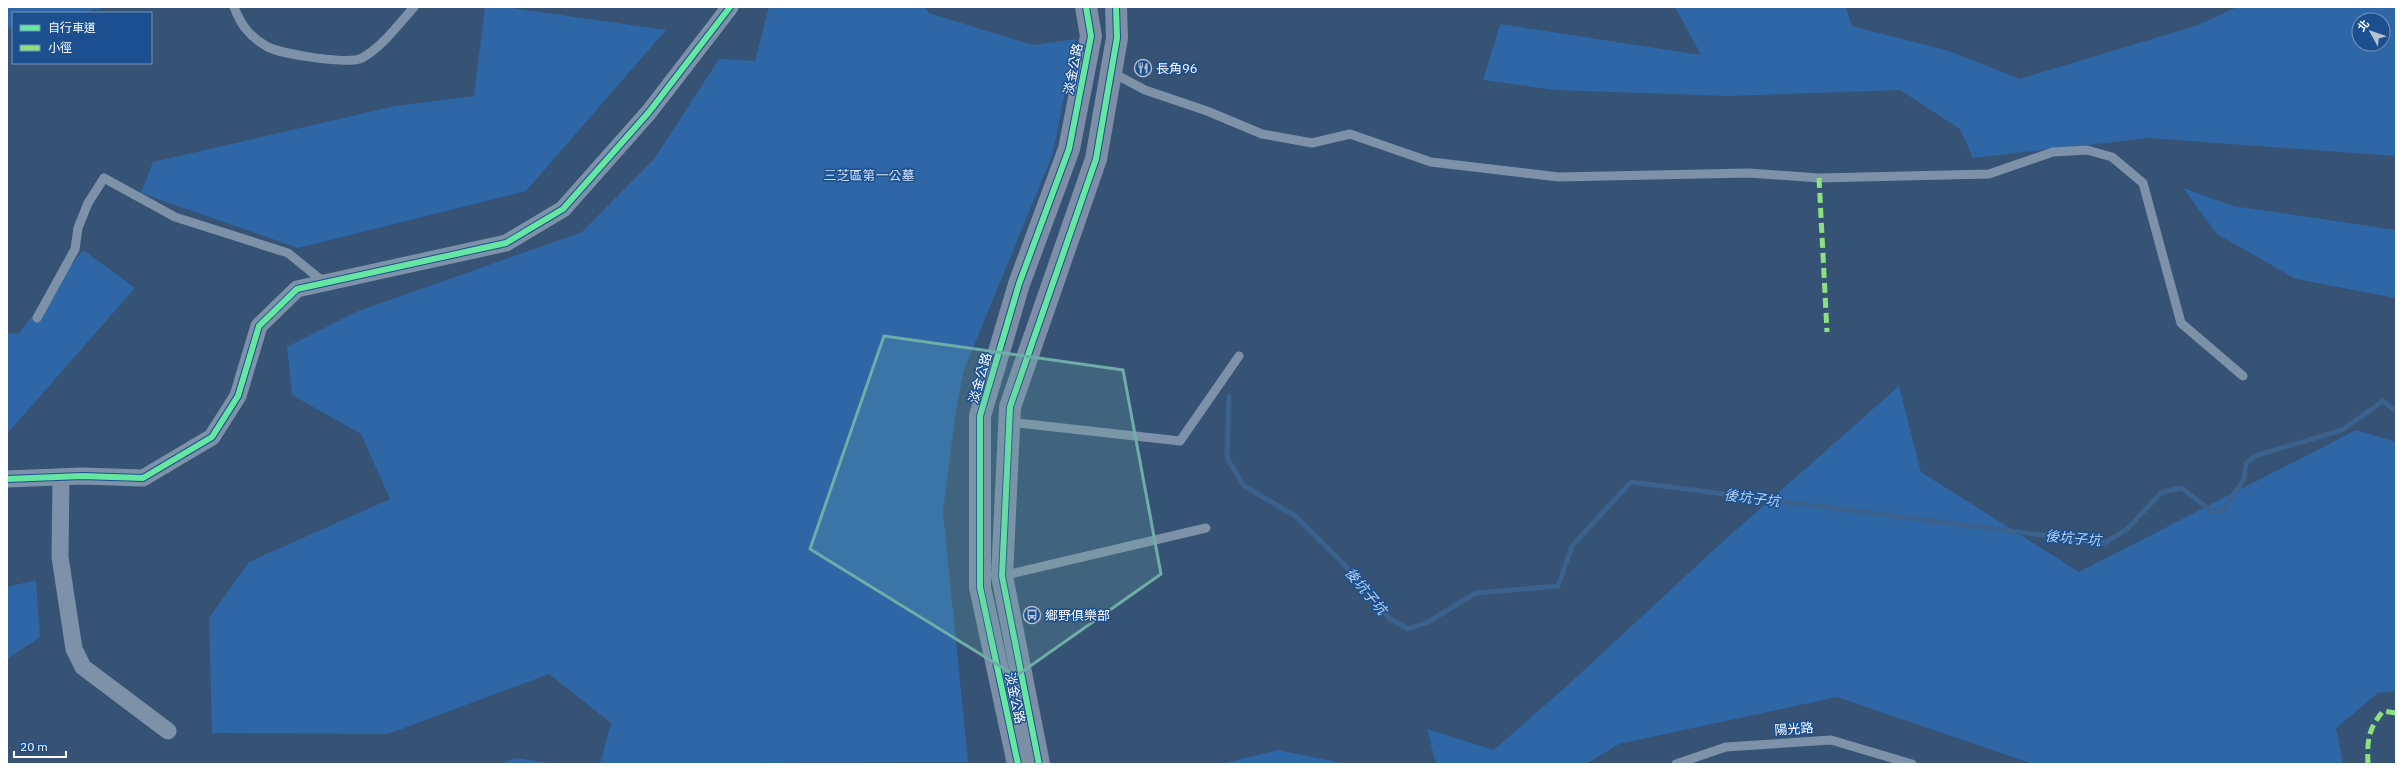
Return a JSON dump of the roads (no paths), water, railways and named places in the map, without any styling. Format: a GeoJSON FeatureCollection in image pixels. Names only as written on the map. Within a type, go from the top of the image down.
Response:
{"type":"FeatureCollection","features":[{"type":"Feature","properties":{"kind":"main road","name":"淡金公路"},"geometry":{"type":"LineString","coordinates":[[1018,764],[980,587],[980,416],[1019,284],[1069,149],[1091,36],[1086,7]]}},
{"type":"Feature","properties":{"kind":"main road","name":"淡金公路"},"geometry":{"type":"LineString","coordinates":[[1039,764],[1002,576],[1010,407],[1096,159],[1117,38],[1116,7]]}},
{"type":"Feature","properties":{"kind":"main road"},"geometry":{"type":"LineString","coordinates":[[1007,327],[1034,337]]}},
{"type":"Feature","properties":{"kind":"street"},"geometry":{"type":"LineString","coordinates":[[7,479],[61,477],[143,478],[212,437],[238,396],[259,326],[297,289],[506,243],[563,209],[649,112],[730,7]]}},
{"type":"Feature","properties":{"kind":"street"},"geometry":{"type":"LineString","coordinates":[[61,477],[60,557],[74,649],[83,667],[168,731]]}},
{"type":"Feature","properties":{"kind":"lane"},"geometry":{"type":"LineString","coordinates":[[234,7],[241,26],[267,47],[318,60],[360,59],[383,42],[414,7]]}},
{"type":"Feature","properties":{"kind":"lane"},"geometry":{"type":"LineString","coordinates":[[1110,72],[1145,90],[1207,111],[1262,134],[1312,143],[1350,134],[1431,162],[1558,177],[1748,173],[1819,178],[1989,174],[2053,152],[2087,150],[2112,157],[2143,183],[2181,323],[2243,376]]}},
{"type":"Feature","properties":{"kind":"lane"},"geometry":{"type":"LineString","coordinates":[[37,318],[74,249],[78,228],[88,203],[104,178],[175,217],[288,254],[325,283]]}},
{"type":"Feature","properties":{"kind":"lane"},"geometry":{"type":"LineString","coordinates":[[1009,422],[1180,441],[1239,356]]}},
{"type":"Feature","properties":{"kind":"lane"},"geometry":{"type":"LineString","coordinates":[[1002,576],[1206,528]]}},
{"type":"Feature","properties":{"kind":"lane","name":"陽光路"},"geometry":{"type":"LineString","coordinates":[[1676,764],[1726,747],[1830,740],[1912,764]]}},
{"type":"Feature","properties":{"kind":"waterway","name":"後坑子坑"},"geometry":{"type":"LineString","coordinates":[[1229,396],[1227,458],[1244,486],[1294,515],[1341,561],[1390,619],[1408,629],[1428,622],[1476,593],[1558,586],[1572,546],[1631,482],[2104,543],[2126,530],[2162,492],[2182,488],[2211,511],[2222,511],[2244,479],[2246,463],[2255,456],[2342,430],[2383,401],[2396,411]]}},
{"type":"Feature","properties":{"kind":"place","name":"長角96"},"geometry":{"type":"Point","coordinates":[1143,68]}},
{"type":"Feature","properties":{"kind":"place","name":"鄉野俱樂部"},"geometry":{"type":"Point","coordinates":[1032,615]}},
{"type":"Feature","properties":{"kind":"park label","name":"三芝區第一公墓"},"geometry":{"type":"Point","coordinates":[869,175]}}]}
